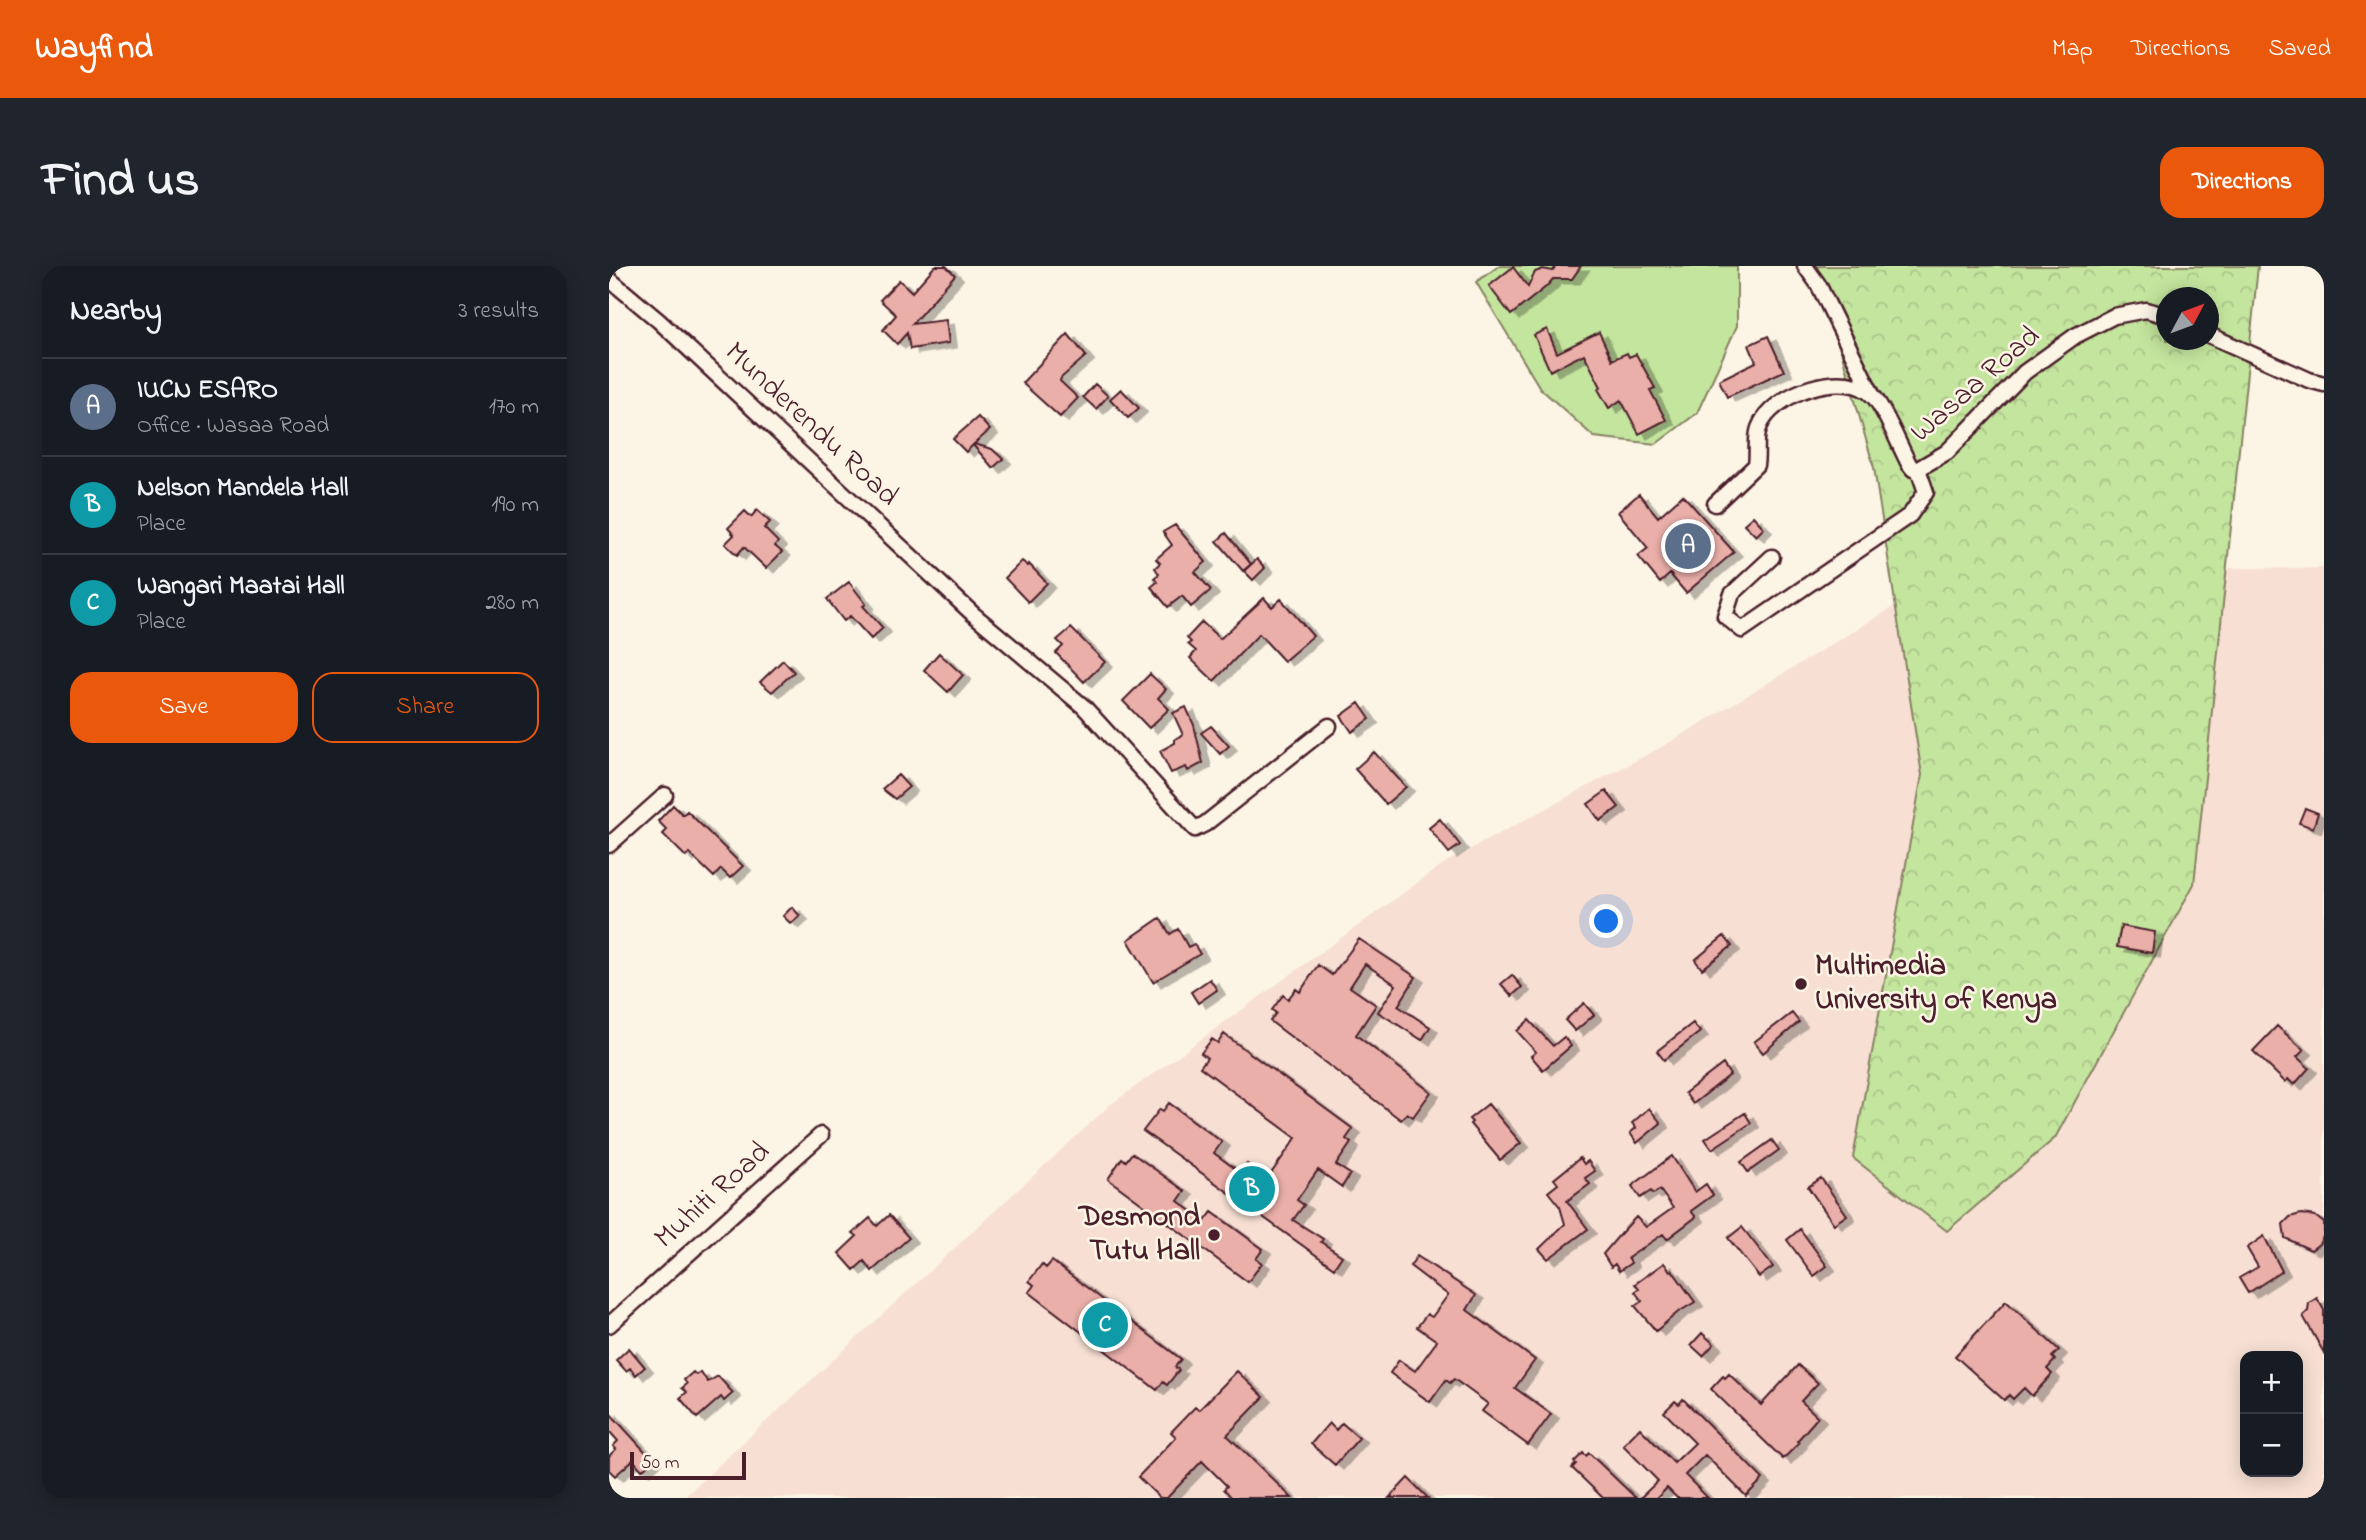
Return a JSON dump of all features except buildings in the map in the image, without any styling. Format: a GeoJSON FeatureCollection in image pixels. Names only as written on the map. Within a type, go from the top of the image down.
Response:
{"type":"FeatureCollection","features":[{"type":"Feature","properties":{"kind":"street"},"geometry":{"type":"LineString","coordinates":[[1805,266],[1818,284],[1873,396]]}},
{"type":"Feature","properties":{"kind":"street","name":"Munderendu Road"},"geometry":{"type":"LineString","coordinates":[[609,279],[659,321],[973,614],[1084,707],[1195,828],[1205,824],[1329,726]]}},
{"type":"Feature","properties":{"kind":"street","name":"Wasaa Road"},"geometry":{"type":"LineString","coordinates":[[1715,504],[1756,465],[1758,429],[1770,411],[1799,392],[1837,383],[1855,386],[1873,396],[1909,464],[1913,469],[1918,469],[1947,452],[2025,372],[2075,336],[2114,316],[2146,310],[2156,313]]}},
{"type":"Feature","properties":{"kind":"street"},"geometry":{"type":"LineString","coordinates":[[2219,340],[2309,380],[2324,384]]}},
{"type":"Feature","properties":{"kind":"street"},"geometry":{"type":"LineString","coordinates":[[1772,557],[1732,594],[1725,616],[1742,630],[1910,515],[1926,492],[1918,469]]}},
{"type":"Feature","properties":{"kind":"street"},"geometry":{"type":"LineString","coordinates":[[609,845],[665,795]]}},
{"type":"Feature","properties":{"kind":"street","name":"Muhiti Road"},"geometry":{"type":"LineString","coordinates":[[609,1325],[821,1135]]}},
{"type":"Feature","properties":{"kind":"shaded area","name":"Multimedia University of Kenya"},"geometry":{"type":"Polygon","coordinates":[[[1973,559],[2151,568],[2324,568],[2324,1498],[683,1498],[1110,1105],[1446,862],[1665,745],[1973,559]]]}},
{"type":"Feature","properties":{"kind":"green space"},"geometry":{"type":"Polygon","coordinates":[[[1499,266],[1737,266],[1737,326],[1697,413],[1656,444],[1594,437],[1540,388],[1476,282],[1499,266]]]}},
{"type":"Feature","properties":{"kind":"green space"},"geometry":{"type":"Polygon","coordinates":[[[1817,266],[2258,266],[2194,884],[2055,1138],[1947,1231],[1853,1158],[1922,775],[1874,468],[1817,266]]]}},
{"type":"Feature","properties":{"kind":"place","name":"IUCN ESARO"},"geometry":{"type":"Point","coordinates":[1688,546]}},
{"type":"Feature","properties":{"kind":"place","name":"Multimedia University of Kenya"},"geometry":{"type":"Point","coordinates":[1801,984]}},
{"type":"Feature","properties":{"kind":"place","name":"Nelson Mandela Hall"},"geometry":{"type":"Point","coordinates":[1252,1189]}},
{"type":"Feature","properties":{"kind":"place","name":"Desmond Tutu Hall"},"geometry":{"type":"Point","coordinates":[1214,1235]}},
{"type":"Feature","properties":{"kind":"place","name":"Wangari Maatai Hall"},"geometry":{"type":"Point","coordinates":[1105,1325]}}]}
